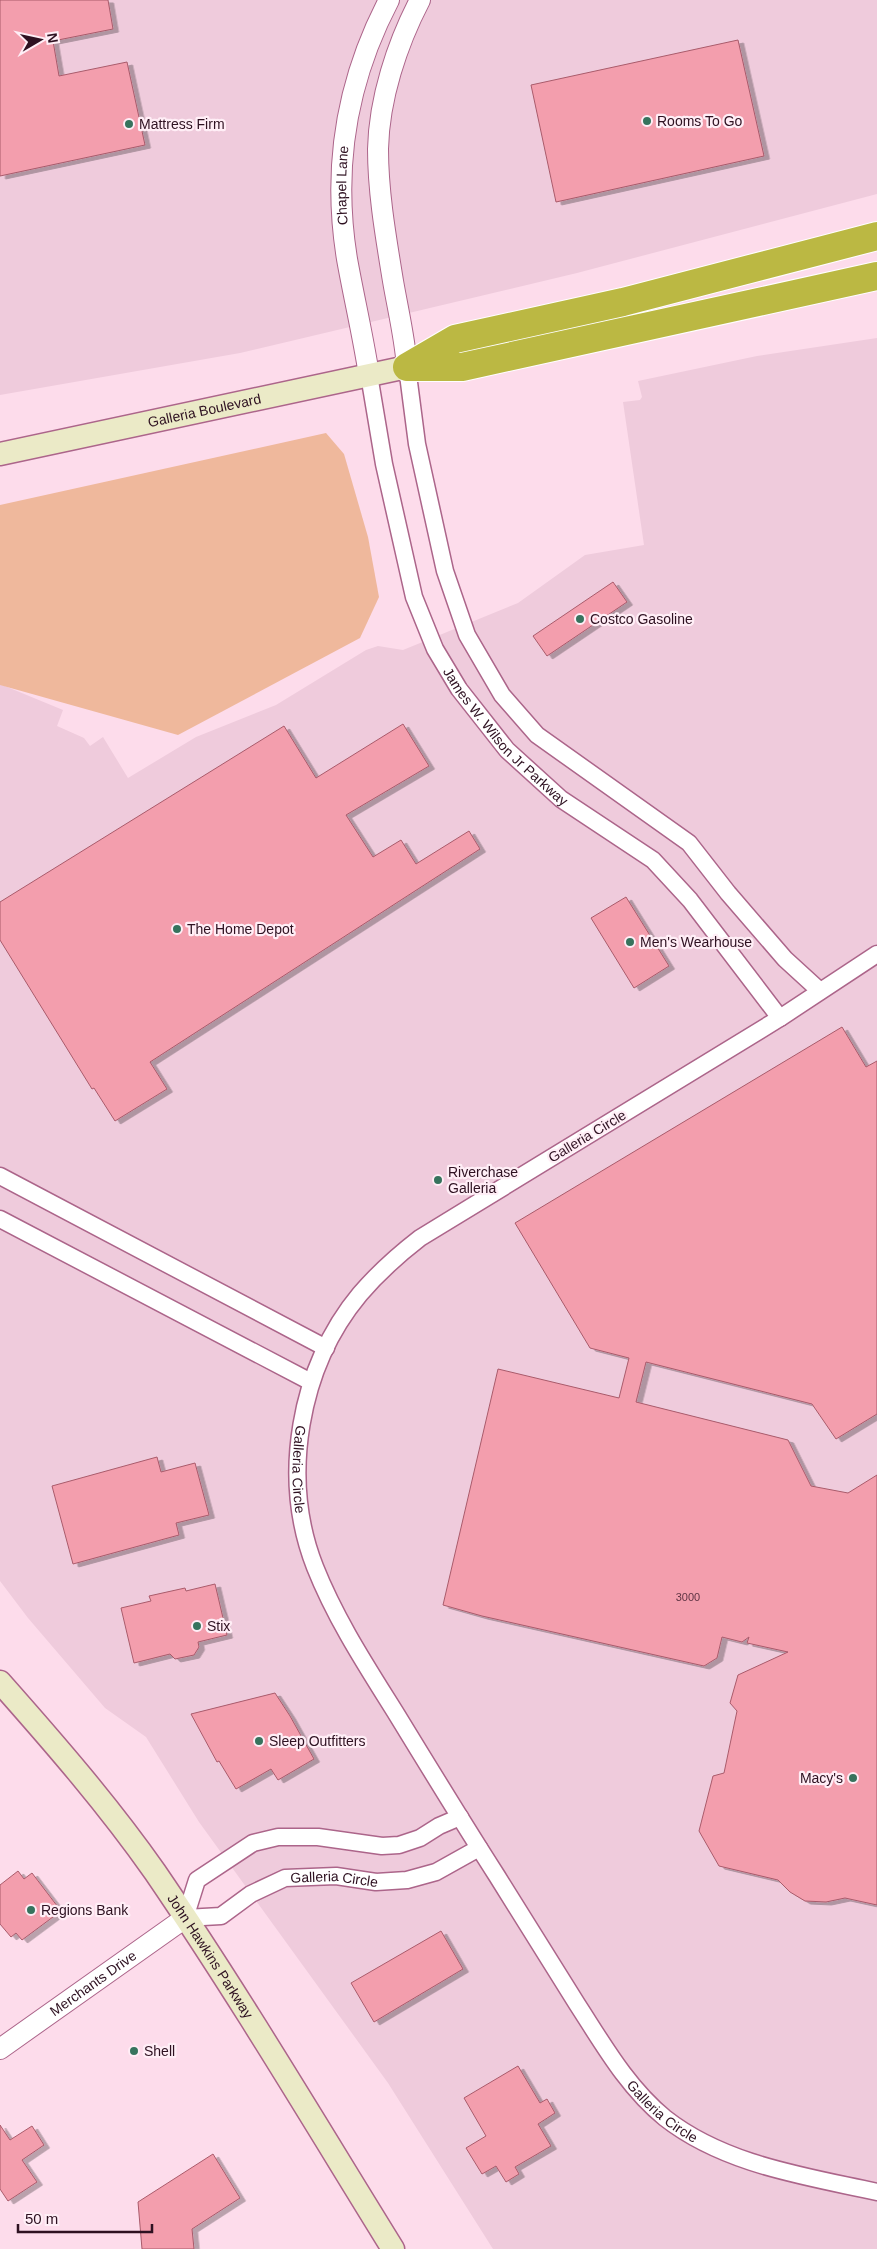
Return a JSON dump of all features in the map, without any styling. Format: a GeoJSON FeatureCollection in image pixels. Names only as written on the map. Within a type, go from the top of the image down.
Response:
{"type":"FeatureCollection","features":[{"type":"Feature","properties":{"kind":"highway"},"geometry":{"type":"LineString","coordinates":[[407,367],[455,339],[623,302],[877,236]]}},
{"type":"Feature","properties":{"kind":"highway"},"geometry":{"type":"LineString","coordinates":[[407,367],[462,366],[877,276]]}},
{"type":"Feature","properties":{"kind":"main road","name":"Galleria Boulevard"},"geometry":{"type":"LineString","coordinates":[[0,454],[407,367]]}},
{"type":"Feature","properties":{"kind":"main road","name":"John Hawkins Parkway"},"geometry":{"type":"LineString","coordinates":[[0,1682],[71,1761],[154,1871],[223,1975],[393,2249]]}},
{"type":"Feature","properties":{"kind":"street","name":"Chapel Lane"},"geometry":{"type":"LineString","coordinates":[[369,375],[361,321],[347,258],[341,200],[342,145],[353,88],[373,31],[389,0]]}},
{"type":"Feature","properties":{"kind":"street"},"geometry":{"type":"LineString","coordinates":[[407,367],[380,186],[378,148],[382,108],[396,59],[412,15],[420,0]]}},
{"type":"Feature","properties":{"kind":"street","name":"James W. Wilson Jr Parkway"},"geometry":{"type":"LineString","coordinates":[[407,367],[417,444],[445,571],[467,635],[502,695],[537,735],[689,843],[728,893],[785,959],[820,991]]}},
{"type":"Feature","properties":{"kind":"street","name":"James W. Wilson Jr Parkway"},"geometry":{"type":"LineString","coordinates":[[369,375],[384,464],[414,597],[435,649],[459,689],[507,750],[561,799],[653,860],[690,900],[780,1018]]}},
{"type":"Feature","properties":{"kind":"street","name":"Galleria Circle"},"geometry":{"type":"LineString","coordinates":[[877,954],[780,1018],[420,1238],[394,1258],[358,1296],[332,1334],[311,1382],[306,1401],[298,1460],[301,1520],[314,1564],[337,1618],[479,1848],[623,2075],[667,2119],[706,2144],[740,2158],[800,2175],[877,2192]]}},
{"type":"Feature","properties":{"kind":"street"},"geometry":{"type":"LineString","coordinates":[[0,1176],[326,1348]]}},
{"type":"Feature","properties":{"kind":"street"},"geometry":{"type":"LineString","coordinates":[[0,1218],[311,1382]]}},
{"type":"Feature","properties":{"kind":"street"},"geometry":{"type":"LineString","coordinates":[[185,1918],[197,1880],[253,1843],[278,1837],[318,1837],[382,1846],[399,1845],[420,1838],[439,1826],[460,1817]]}},
{"type":"Feature","properties":{"kind":"street","name":"Galleria Circle"},"geometry":{"type":"LineString","coordinates":[[185,1918],[221,1916],[251,1894],[285,1878],[336,1876],[376,1882],[407,1880],[436,1872],[479,1848]]}},
{"type":"Feature","properties":{"kind":"street","name":"Merchants Drive"},"geometry":{"type":"LineString","coordinates":[[0,2049],[185,1918]]}},
{"type":"Feature","properties":{"kind":"shaded area"},"geometry":{"type":"Polygon","coordinates":[[[0,0],[877,0],[877,194],[577,273],[240,353],[0,395],[0,0]]]}},
{"type":"Feature","properties":{"kind":"shaded area","name":"Riverchase Galleria"},"geometry":{"type":"Polygon","coordinates":[[[877,338],[877,2249],[493,2249],[388,2083],[199,1822],[146,1737],[105,1708],[28,1618],[0,1581],[0,684],[63,710],[57,726],[84,738],[90,746],[103,737],[128,778],[196,737],[276,705],[366,650],[378,646],[403,650],[518,603],[585,555],[644,545],[623,402],[640,400],[642,397],[638,381],[757,356],[877,338]]]}},
{"type":"Feature","properties":{"kind":"shaded area"},"geometry":{"type":"Polygon","coordinates":[[[326,433],[344,454],[368,537],[379,597],[360,638],[178,735],[0,685],[0,505],[326,433]]]}},
{"type":"Feature","properties":{"kind":"building"},"geometry":{"type":"Polygon","coordinates":[[[0,0],[108,0],[113,29],[53,41],[59,76],[127,62],[145,145],[0,176],[0,0]]]}},
{"type":"Feature","properties":{"kind":"building","name":"Rooms To Go"},"geometry":{"type":"Polygon","coordinates":[[[738,40],[764,156],[556,202],[531,85],[738,40]]]}},
{"type":"Feature","properties":{"kind":"building","name":"Costco Gasoline"},"geometry":{"type":"Polygon","coordinates":[[[613,582],[627,602],[547,656],[533,636],[613,582]]]}},
{"type":"Feature","properties":{"kind":"building","name":"The Home Depot"},"geometry":{"type":"Polygon","coordinates":[[[403,724],[429,766],[346,815],[373,857],[401,840],[416,864],[469,831],[480,849],[150,1062],[167,1089],[115,1121],[94,1088],[92,1089],[0,940],[0,902],[284,726],[316,778],[403,724]]]}},
{"type":"Feature","properties":{"kind":"building","name":"Men's Wearhouse"},"geometry":{"type":"Polygon","coordinates":[[[626,897],[669,966],[634,988],[591,918],[626,897]]]}},
{"type":"Feature","properties":{"kind":"building"},"geometry":{"type":"Polygon","coordinates":[[[842,1027],[866,1067],[877,1061],[877,1414],[836,1439],[812,1404],[646,1362],[636,1402],[788,1440],[811,1486],[848,1493],[877,1475],[877,1905],[845,1898],[826,1902],[805,1901],[790,1892],[778,1880],[719,1866],[699,1831],[713,1776],[724,1773],[737,1711],[730,1703],[738,1675],[788,1652],[747,1643],[749,1637],[742,1642],[722,1637],[717,1658],[704,1666],[482,1616],[443,1605],[498,1369],[619,1398],[629,1358],[590,1348],[515,1223],[842,1027]]]}},
{"type":"Feature","properties":{"kind":"building"},"geometry":{"type":"Polygon","coordinates":[[[157,1457],[161,1472],[195,1463],[209,1515],[176,1523],[179,1535],[73,1564],[52,1486],[157,1457]]]}},
{"type":"Feature","properties":{"kind":"building"},"geometry":{"type":"Polygon","coordinates":[[[215,1584],[227,1635],[198,1642],[199,1647],[194,1655],[175,1659],[170,1654],[134,1663],[121,1608],[151,1601],[149,1596],[185,1588],[186,1591],[215,1584]]]}},
{"type":"Feature","properties":{"kind":"building"},"geometry":{"type":"Polygon","coordinates":[[[275,1693],[314,1759],[278,1780],[271,1769],[236,1789],[219,1761],[217,1762],[191,1714],[275,1693]]]}},
{"type":"Feature","properties":{"kind":"building","name":"Regions Bank"},"geometry":{"type":"Polygon","coordinates":[[[18,1871],[24,1879],[32,1873],[61,1911],[22,1940],[16,1933],[11,1937],[0,1924],[0,1885],[18,1871]]]}},
{"type":"Feature","properties":{"kind":"building"},"geometry":{"type":"Polygon","coordinates":[[[441,1931],[463,1969],[374,2022],[351,1983],[441,1931]]]}},
{"type":"Feature","properties":{"kind":"building"},"geometry":{"type":"Polygon","coordinates":[[[518,2066],[540,2103],[547,2099],[555,2113],[538,2124],[551,2146],[515,2167],[519,2174],[506,2182],[496,2166],[482,2174],[466,2148],[486,2136],[464,2098],[518,2066]]]}},
{"type":"Feature","properties":{"kind":"building"},"geometry":{"type":"Polygon","coordinates":[[[0,2125],[10,2140],[32,2126],[44,2145],[22,2160],[37,2182],[8,2201],[0,2189],[0,2125]]]}},
{"type":"Feature","properties":{"kind":"building"},"geometry":{"type":"Polygon","coordinates":[[[213,2154],[240,2198],[192,2229],[194,2249],[142,2249],[138,2202],[213,2154]]]}},
{"type":"Feature","properties":{"kind":"place","name":"Rooms To Go"},"geometry":{"type":"Point","coordinates":[647,121]}},
{"type":"Feature","properties":{"kind":"place","name":"Mattress Firm"},"geometry":{"type":"Point","coordinates":[129,124]}},
{"type":"Feature","properties":{"kind":"place","name":"Costco Gasoline"},"geometry":{"type":"Point","coordinates":[580,619]}},
{"type":"Feature","properties":{"kind":"place","name":"The Home Depot"},"geometry":{"type":"Point","coordinates":[177,929]}},
{"type":"Feature","properties":{"kind":"place","name":"Men's Wearhouse"},"geometry":{"type":"Point","coordinates":[630,942]}},
{"type":"Feature","properties":{"kind":"place","name":"Riverchase Galleria"},"geometry":{"type":"Point","coordinates":[438,1180]}},
{"type":"Feature","properties":{"kind":"place","name":"Stix"},"geometry":{"type":"Point","coordinates":[197,1626]}},
{"type":"Feature","properties":{"kind":"place","name":"Sleep Outfitters"},"geometry":{"type":"Point","coordinates":[259,1741]}},
{"type":"Feature","properties":{"kind":"place","name":"Macy's"},"geometry":{"type":"Point","coordinates":[853,1778]}},
{"type":"Feature","properties":{"kind":"place","name":"Regions Bank"},"geometry":{"type":"Point","coordinates":[31,1910]}},
{"type":"Feature","properties":{"kind":"place","name":"Shell"},"geometry":{"type":"Point","coordinates":[134,2051]}}]}
